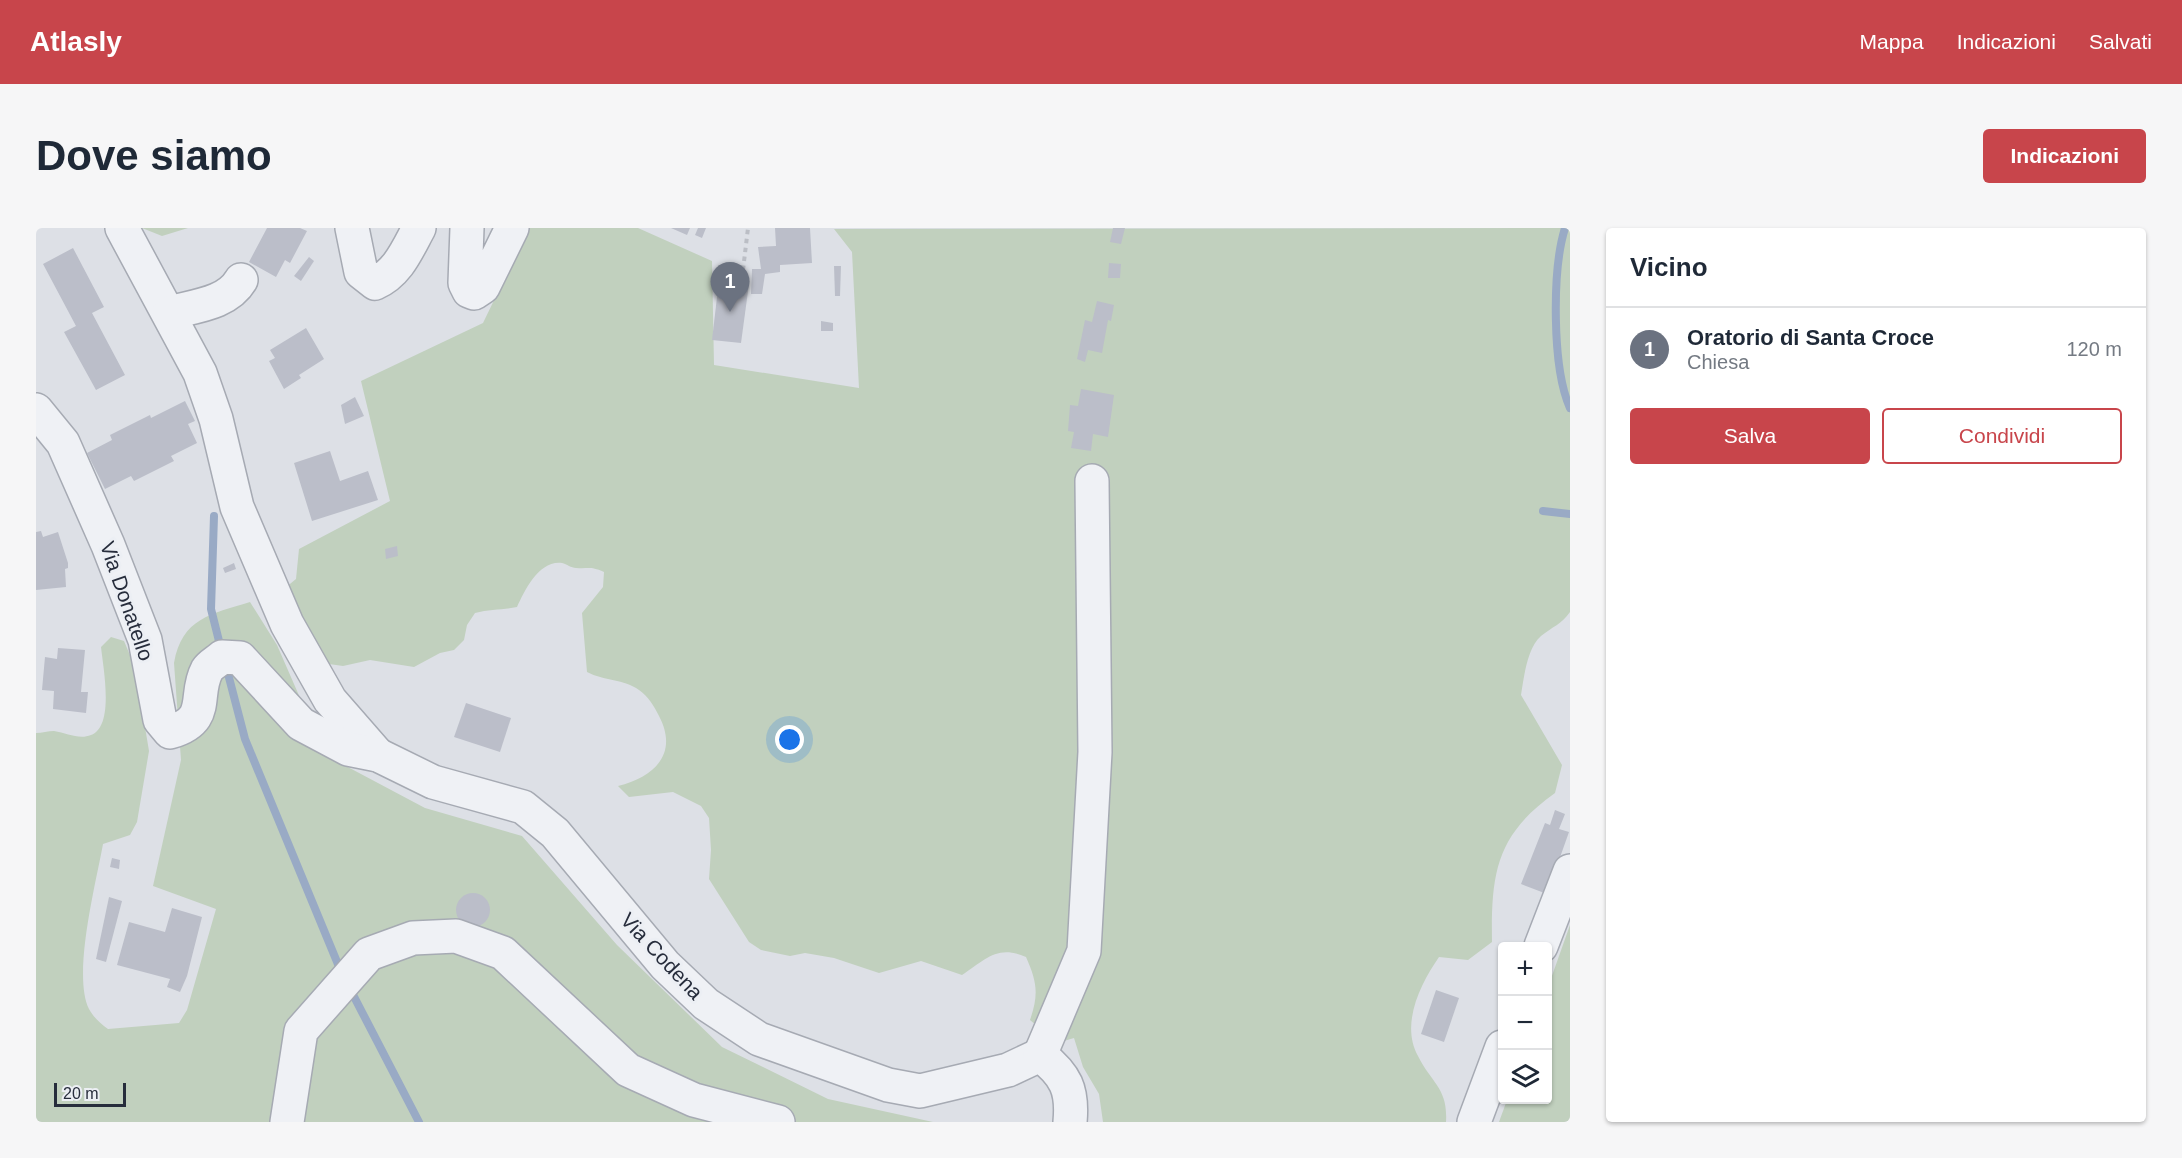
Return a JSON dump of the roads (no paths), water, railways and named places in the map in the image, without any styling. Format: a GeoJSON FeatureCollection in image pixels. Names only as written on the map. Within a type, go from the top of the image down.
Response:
{"type":"FeatureCollection","features":[{"type":"Feature","properties":{"kind":"street"},"geometry":{"type":"LineString","coordinates":[[122,228],[200,373],[216,419],[237,507],[287,624],[330,700],[378,755]]}},
{"type":"Feature","properties":{"kind":"street"},"geometry":{"type":"LineString","coordinates":[[352,228],[361,272],[375,283],[388,277],[403,258],[418,228]]}},
{"type":"Feature","properties":{"kind":"street"},"geometry":{"type":"LineString","coordinates":[[467,228],[465,283],[469,291],[474,293],[483,287],[512,228]]}},
{"type":"Feature","properties":{"kind":"street"},"geometry":{"type":"LineString","coordinates":[[169,313],[221,299],[235,290],[241,280]]}},
{"type":"Feature","properties":{"kind":"street","name":"Via Donatello"},"geometry":{"type":"LineString","coordinates":[[36,410],[63,443],[104,534],[145,640],[160,720],[170,732],[186,727],[200,708],[207,669],[222,657],[240,658],[301,724],[348,749],[378,755]]}},
{"type":"Feature","properties":{"kind":"street"},"geometry":{"type":"LineString","coordinates":[[1070,1122],[1072,1100],[1059,1070],[1040,1055],[1084,951],[1095,752],[1092,481]]}},
{"type":"Feature","properties":{"kind":"street","name":"Via Codena"},"geometry":{"type":"LineString","coordinates":[[378,755],[433,782],[524,807],[555,833],[665,965],[706,1004],[759,1038],[888,1085],[920,1090],[1008,1070],[1040,1055]]}},
{"type":"Feature","properties":{"kind":"street"},"geometry":{"type":"LineString","coordinates":[[1543,942],[1570,871]]}},
{"type":"Feature","properties":{"kind":"street"},"geometry":{"type":"LineString","coordinates":[[286,1122],[301,1031],[369,954],[413,938],[456,936],[502,953],[628,1070],[694,1100],[778,1122]]}},
{"type":"Feature","properties":{"kind":"street"},"geometry":{"type":"LineString","coordinates":[[1474,1122],[1502,1050]]}},
{"type":"Feature","properties":{"kind":"waterway"},"geometry":{"type":"LineString","coordinates":[[1565,228],[1558,268],[1556,319],[1560,369],[1570,408]]}},
{"type":"Feature","properties":{"kind":"waterway"},"geometry":{"type":"LineString","coordinates":[[1543,511],[1570,514]]}},
{"type":"Feature","properties":{"kind":"waterway"},"geometry":{"type":"LineString","coordinates":[[214,516],[211,609],[221,649]]}},
{"type":"Feature","properties":{"kind":"waterway"},"geometry":{"type":"LineString","coordinates":[[226,666],[245,739],[342,974]]}},
{"type":"Feature","properties":{"kind":"waterway"},"geometry":{"type":"LineString","coordinates":[[349,987],[419,1122]]}},
{"type":"Feature","properties":{"kind":"place","name":"Oratorio di Santa Croce"},"geometry":{"type":"Point","coordinates":[730,312]}}]}
